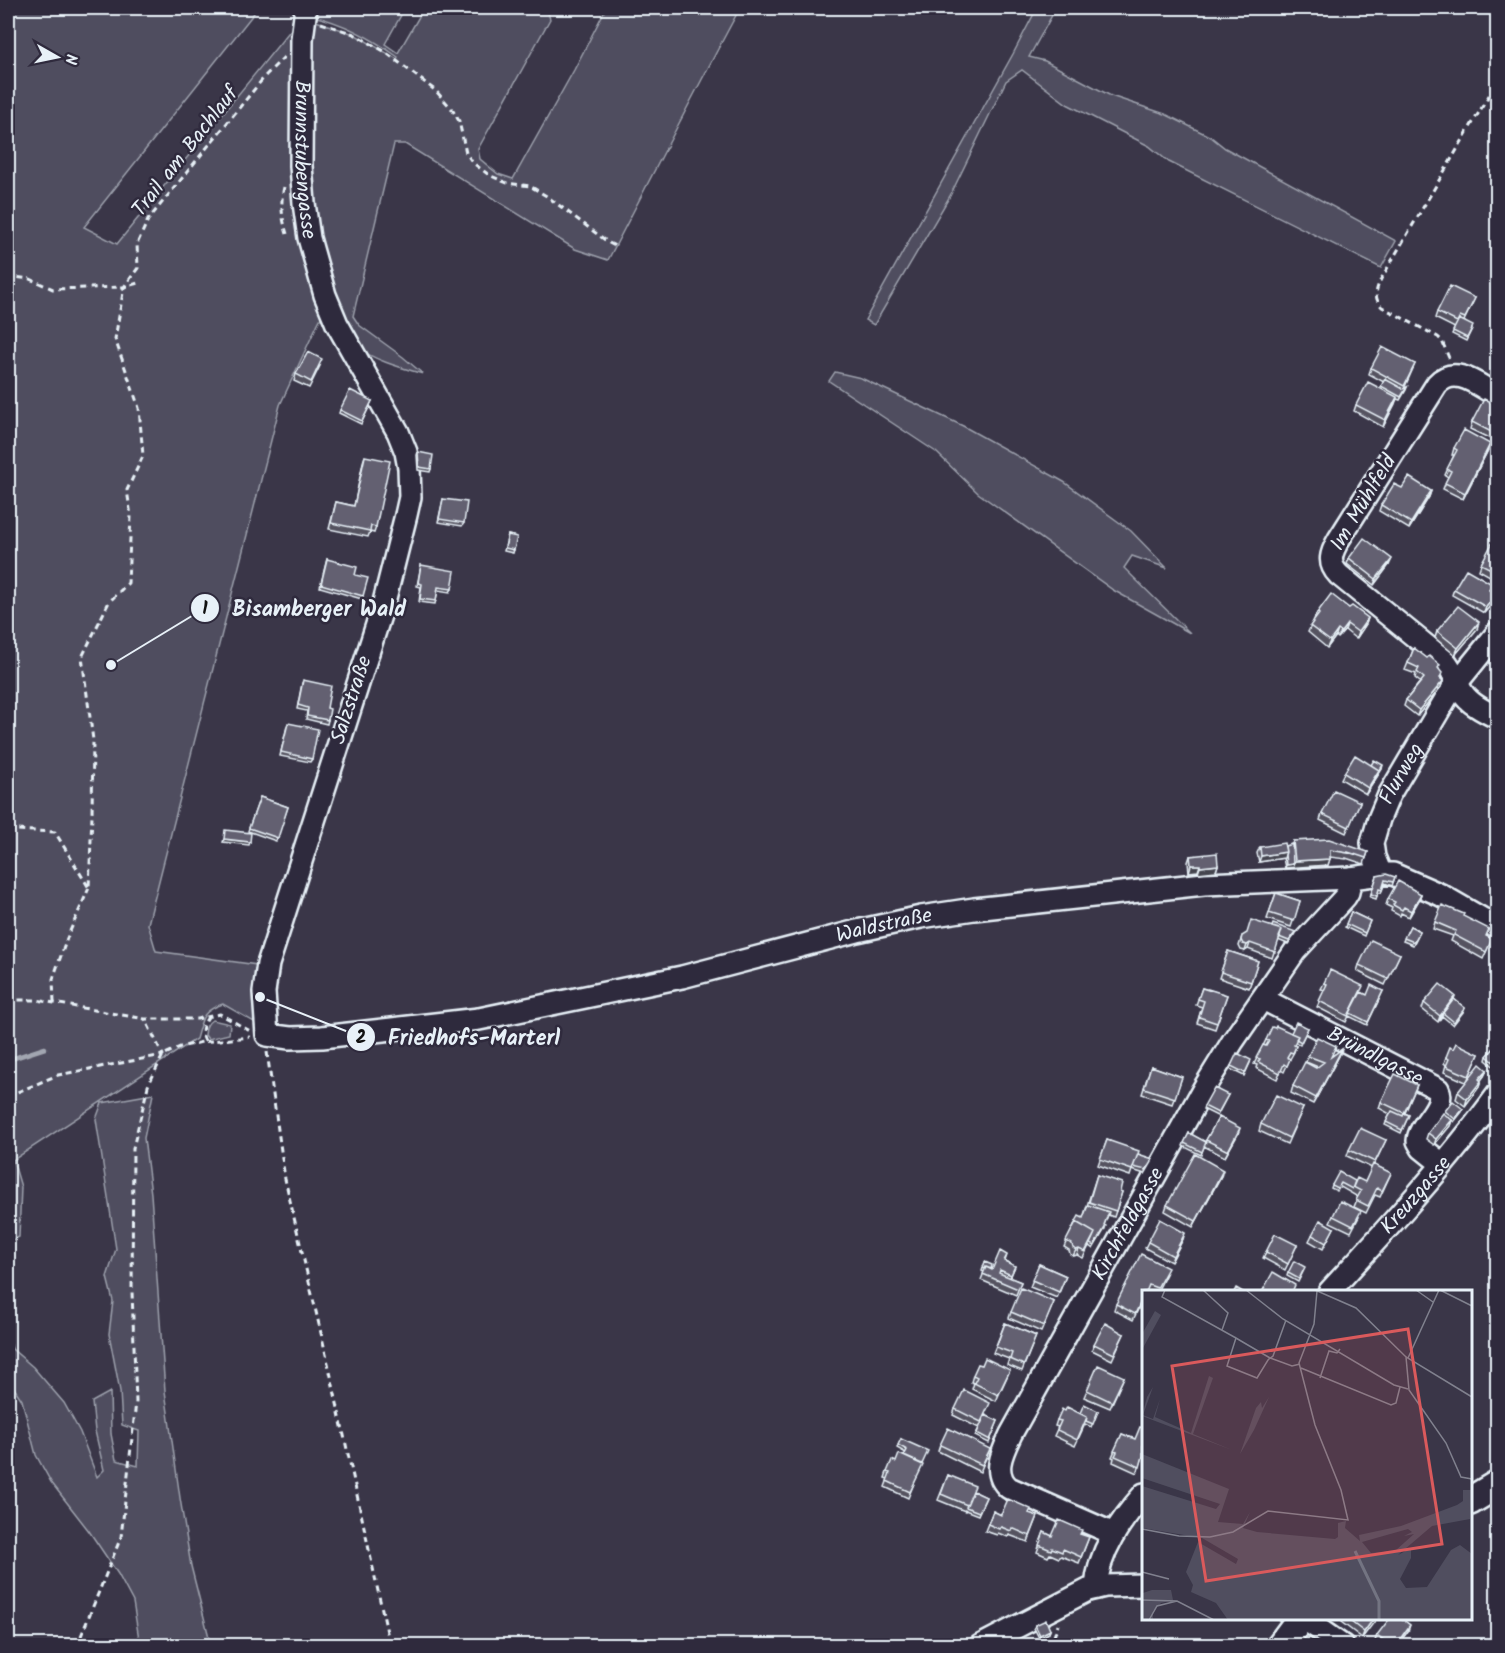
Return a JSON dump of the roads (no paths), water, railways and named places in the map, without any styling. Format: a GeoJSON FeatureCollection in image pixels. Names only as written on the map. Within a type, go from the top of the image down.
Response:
{"type":"FeatureCollection","features":[{"type":"Feature","properties":{"kind":"main road"},"geometry":{"type":"LineString","coordinates":[[1472,1500],[1497,1484]]}},
{"type":"Feature","properties":{"kind":"main road"},"geometry":{"type":"LineString","coordinates":[[1280,1646],[1300,1620]]}},
{"type":"Feature","properties":{"kind":"street","name":"Brunnstubengasse"},"geometry":{"type":"LineString","coordinates":[[306,8],[302,39],[301,155],[304,203],[309,238],[330,308]]}},
{"type":"Feature","properties":{"kind":"street","name":"Salzstraße"},"geometry":{"type":"LineString","coordinates":[[267,1035],[264,992],[268,964],[382,606],[410,497],[409,468],[398,432],[343,336],[330,308]]}},
{"type":"Feature","properties":{"kind":"street","name":"Im Mühlfeld"},"geometry":{"type":"LineString","coordinates":[[1497,396],[1463,377],[1450,375],[1442,379],[1339,539],[1331,561],[1339,575],[1445,661],[1468,700],[1497,718]]}},
{"type":"Feature","properties":{"kind":"street"},"geometry":{"type":"LineString","coordinates":[[1457,682],[1497,632]]}},
{"type":"Feature","properties":{"kind":"street","name":"Flurweg"},"geometry":{"type":"LineString","coordinates":[[1381,874],[1374,857],[1372,843],[1384,805],[1419,742],[1457,682]]}},
{"type":"Feature","properties":{"kind":"street","name":"Waldstraße"},"geometry":{"type":"LineString","coordinates":[[267,1035],[290,1038],[322,1037],[479,1019],[682,977],[857,932],[946,913],[1204,884],[1393,874],[1441,895],[1497,928]]}},
{"type":"Feature","properties":{"kind":"street","name":"Kirchfeldgasse"},"geometry":{"type":"LineString","coordinates":[[1114,1534],[1009,1488],[1000,1475],[1001,1456],[1204,1088],[1300,944],[1346,897],[1351,878]]}},
{"type":"Feature","properties":{"kind":"street","name":"Bründlgasse"},"geometry":{"type":"LineString","coordinates":[[1263,999],[1438,1089],[1441,1094],[1439,1103],[1421,1130],[1418,1141],[1422,1148],[1442,1164]]}},
{"type":"Feature","properties":{"kind":"street","name":"Kreuzgasse"},"geometry":{"type":"LineString","coordinates":[[1331,1290],[1383,1234],[1497,1094]]}},
{"type":"Feature","properties":{"kind":"street"},"geometry":{"type":"LineString","coordinates":[[1096,1588],[1098,1568],[1107,1548],[1114,1534],[1142,1495]]}},
{"type":"Feature","properties":{"kind":"street"},"geometry":{"type":"LineString","coordinates":[[980,1646],[1057,1605],[1096,1588],[1142,1585]]}},
{"type":"Feature","properties":{"kind":"street"},"geometry":{"type":"LineString","coordinates":[[1305,1620],[1343,1646]]}},
{"type":"Feature","properties":{"kind":"waterway"},"geometry":{"type":"LineString","coordinates":[[8,1060],[45,1048]]}},
{"type":"Feature","properties":{"kind":"place","name":"Bisamberger Wald"},"geometry":{"type":"Point","coordinates":[111,665]}},
{"type":"Feature","properties":{"kind":"place","name":"Friedhofs-Marterl"},"geometry":{"type":"Point","coordinates":[260,997]}}]}
